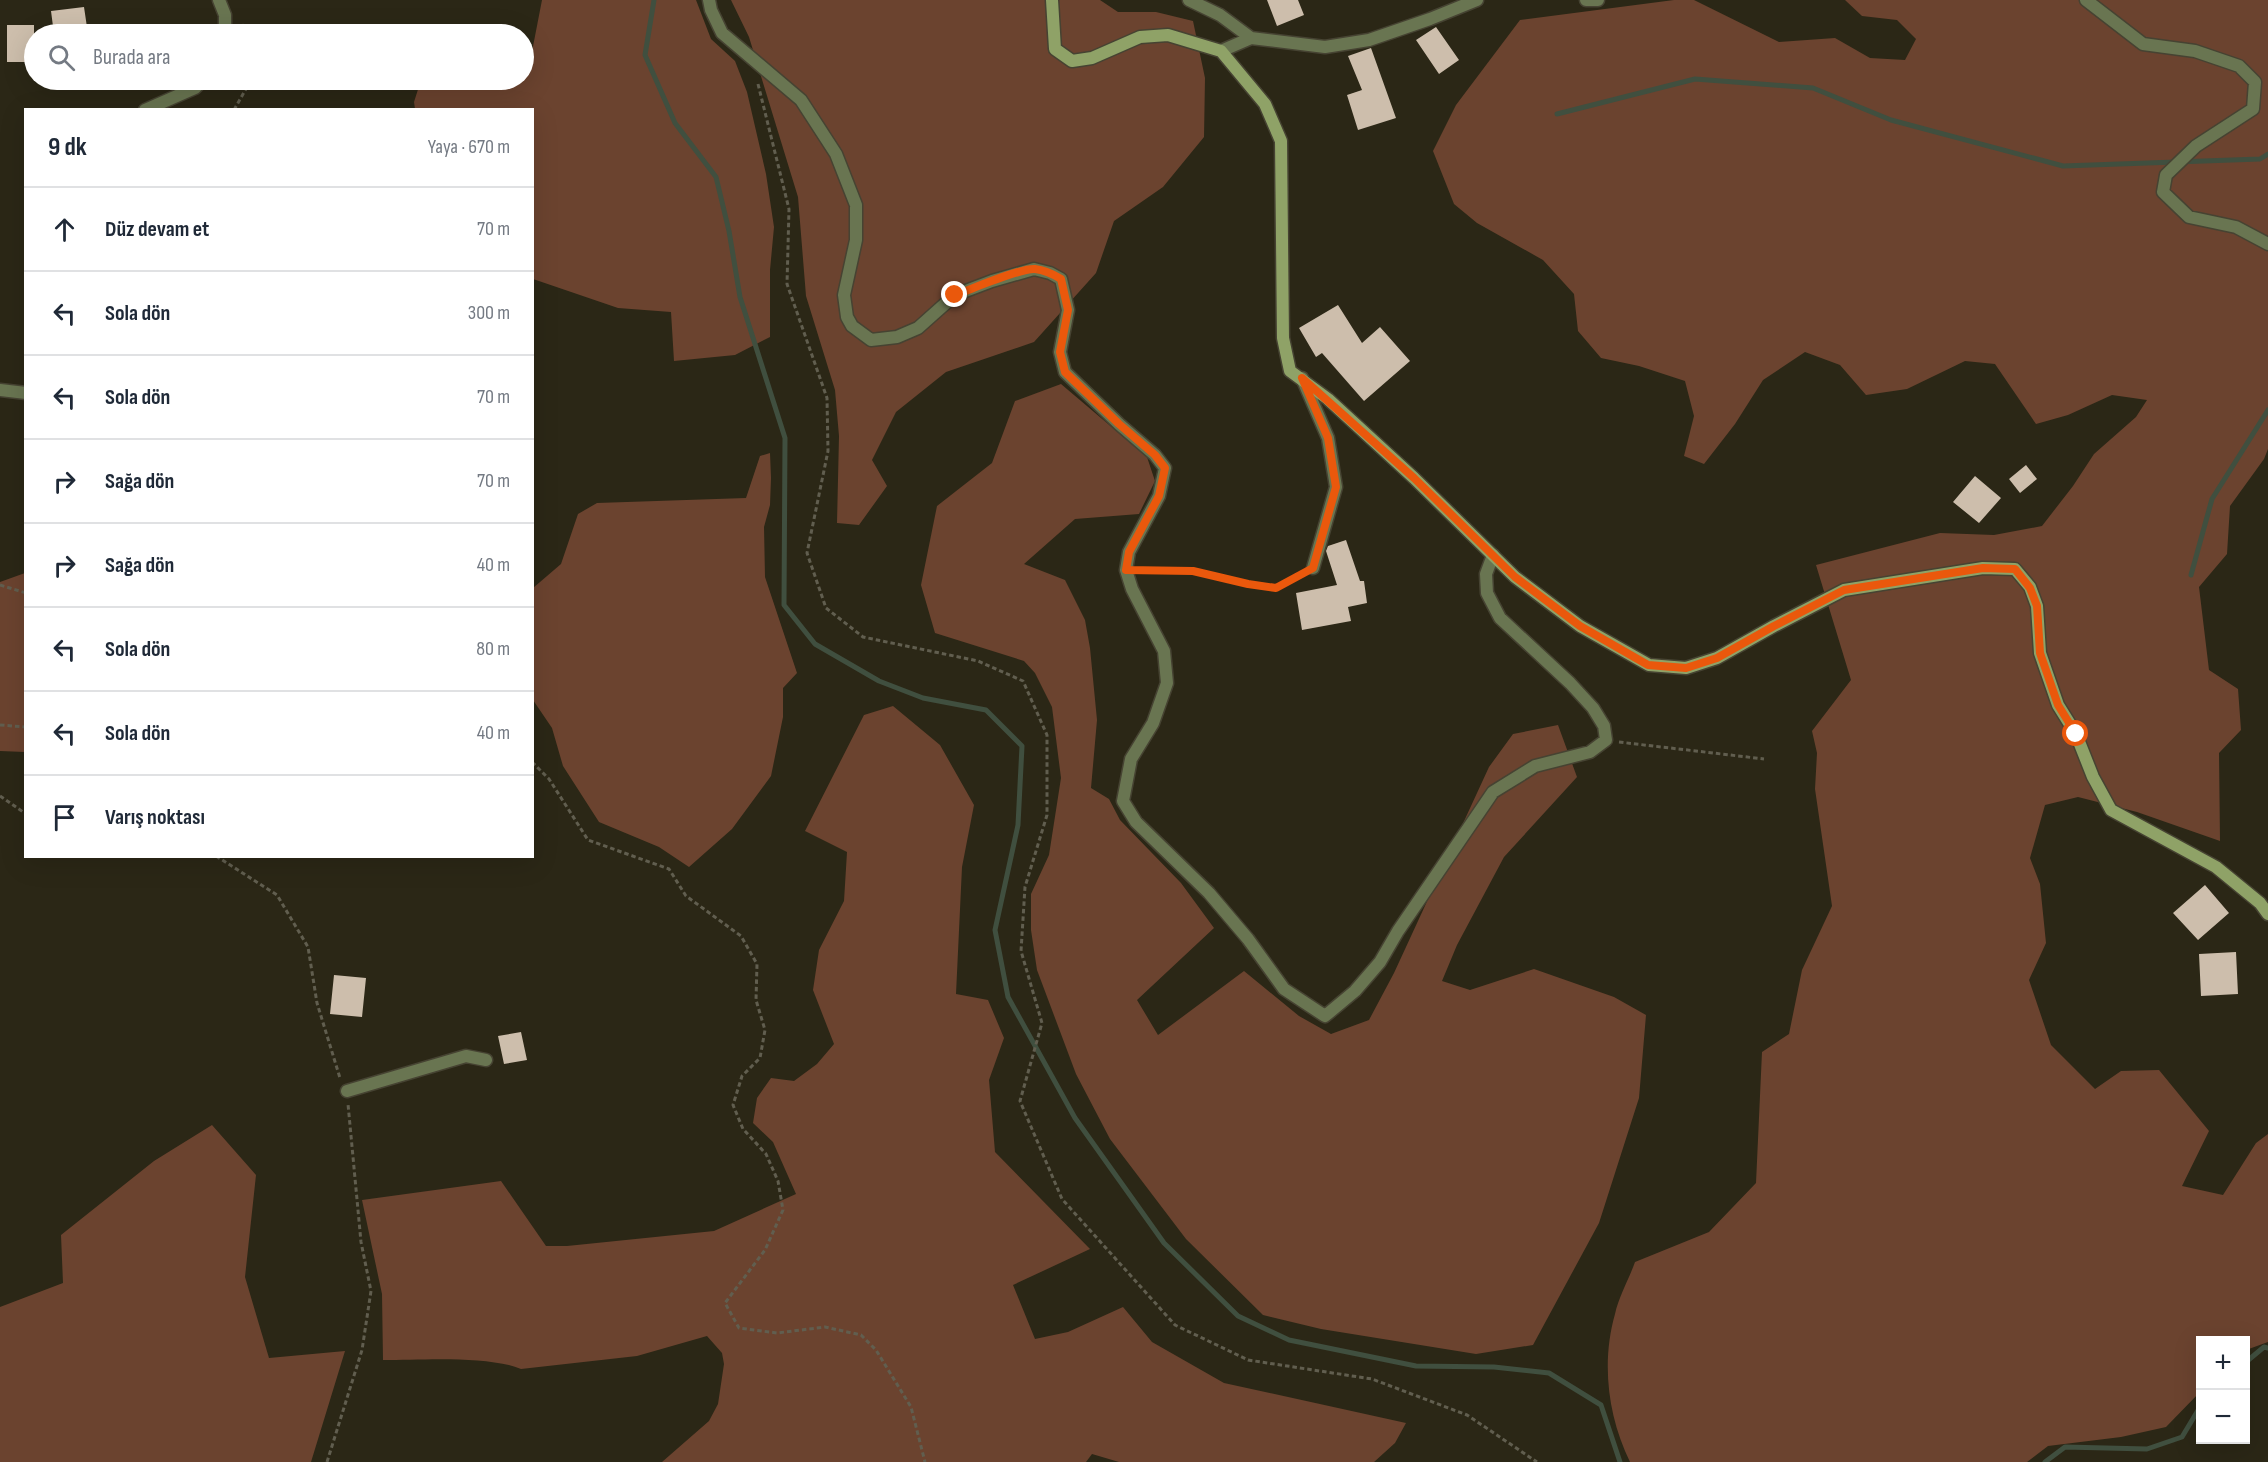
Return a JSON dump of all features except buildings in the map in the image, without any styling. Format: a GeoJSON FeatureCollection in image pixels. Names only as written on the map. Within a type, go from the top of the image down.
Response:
{"type":"FeatureCollection","features":[{"type":"Feature","properties":{"kind":"street"},"geometry":{"type":"LineString","coordinates":[[219,0],[225,15],[225,24]]}},
{"type":"Feature","properties":{"kind":"street"},"geometry":{"type":"LineString","coordinates":[[709,0],[711,10],[722,33],[801,100],[836,154],[856,205],[856,240],[844,295],[847,316],[852,326],[871,340],[897,337],[918,328],[955,295],[992,281],[1034,269],[1050,273],[1061,279],[1068,310],[1060,352],[1065,372],[1155,455],[1165,468],[1159,496],[1129,552],[1126,570],[1132,589],[1164,651],[1167,683],[1153,723],[1131,759],[1123,801],[1136,822],[1209,893],[1248,939],[1284,989],[1325,1016],[1355,991],[1380,962],[1398,931],[1493,792],[1535,766],[1590,752],[1606,740],[1604,726],[1593,708],[1570,683],[1500,618],[1487,593],[1486,574],[1493,555]]}},
{"type":"Feature","properties":{"kind":"street"},"geometry":{"type":"LineString","coordinates":[[1052,0],[1055,49],[1072,61],[1092,58],[1140,37],[1168,35],[1221,51],[1265,104],[1281,141],[1283,338],[1290,371],[1302,378],[1414,478],[1515,577],[1580,626],[1648,665],[1686,668],[1717,658],[1844,590],[1983,568],[2015,569],[2030,588],[2037,606],[2040,653],[2058,705],[2076,734],[2093,777],[2111,810],[2216,867],[2259,903],[2268,914]]}},
{"type":"Feature","properties":{"kind":"street"},"geometry":{"type":"LineString","coordinates":[[1190,0],[1220,15],[1251,38],[1325,47],[1358,42],[1430,19],[1477,0]]}},
{"type":"Feature","properties":{"kind":"street"},"geometry":{"type":"LineString","coordinates":[[1586,0],[1598,0]]}},
{"type":"Feature","properties":{"kind":"street"},"geometry":{"type":"LineString","coordinates":[[2086,0],[2143,44],[2195,51],[2239,66],[2255,82],[2253,109],[2196,146],[2166,175],[2163,192],[2189,217],[2236,227],[2268,244]]}},
{"type":"Feature","properties":{"kind":"street"},"geometry":{"type":"LineString","coordinates":[[1221,51],[1251,38]]}},
{"type":"Feature","properties":{"kind":"street"},"geometry":{"type":"LineString","coordinates":[[150,108],[190,90]]}},
{"type":"Feature","properties":{"kind":"street"},"geometry":{"type":"LineString","coordinates":[[1302,378],[1328,438],[1336,487],[1313,568]]}},
{"type":"Feature","properties":{"kind":"street"},"geometry":{"type":"LineString","coordinates":[[0,390],[24,393]]}},
{"type":"Feature","properties":{"kind":"street"},"geometry":{"type":"LineString","coordinates":[[347,1091],[466,1056],[486,1060]]}},
{"type":"Feature","properties":{"kind":"path"},"geometry":{"type":"LineString","coordinates":[[751,58],[789,209],[787,284],[827,398],[828,451],[807,553],[826,608],[862,637],[978,661],[1023,681],[1047,735],[1047,815],[1025,886],[1021,951],[1042,1023],[1020,1101],[1062,1199],[1175,1325],[1248,1360],[1372,1379],[1467,1415],[1537,1462]]}},
{"type":"Feature","properties":{"kind":"path"},"geometry":{"type":"LineString","coordinates":[[235,108],[245,90]]}},
{"type":"Feature","properties":{"kind":"path"},"geometry":{"type":"LineString","coordinates":[[1126,570],[1193,571],[1276,588],[1313,568]]}},
{"type":"Feature","properties":{"kind":"path"},"geometry":{"type":"LineString","coordinates":[[0,585],[24,592]]}},
{"type":"Feature","properties":{"kind":"path"},"geometry":{"type":"LineString","coordinates":[[0,724],[24,727]]}},
{"type":"Feature","properties":{"kind":"path"},"geometry":{"type":"LineString","coordinates":[[1606,740],[1764,759]]}},
{"type":"Feature","properties":{"kind":"path"},"geometry":{"type":"LineString","coordinates":[[534,764],[549,779],[588,840],[669,869],[686,896],[741,936],[757,964],[756,1000],[765,1030],[760,1058],[742,1076],[733,1105],[743,1129],[766,1154],[778,1180],[783,1210],[765,1250],[725,1303],[739,1328],[777,1333],[825,1328],[861,1335],[876,1350],[911,1407],[925,1462]]}},
{"type":"Feature","properties":{"kind":"path"},"geometry":{"type":"LineString","coordinates":[[0,796],[24,813]]}},
{"type":"Feature","properties":{"kind":"path"},"geometry":{"type":"LineString","coordinates":[[219,858],[277,895],[308,947],[317,1003],[340,1080],[347,1091],[360,1242],[370,1291],[362,1350],[327,1462]]}},
{"type":"Feature","properties":{"kind":"shaded area"},"geometry":{"type":"Polygon","coordinates":[[[542,0],[696,0],[711,39],[735,61],[747,92],[766,174],[774,227],[770,270],[770,337],[735,355],[674,361],[671,312],[618,308],[534,279],[534,108],[415,108],[414,102],[418,90],[534,90],[534,41],[542,0]]]}},
{"type":"Feature","properties":{"kind":"shaded area"},"geometry":{"type":"Polygon","coordinates":[[[731,0],[1100,0],[1118,12],[1156,12],[1193,21],[1205,78],[1204,137],[1163,187],[1114,221],[1096,273],[1034,342],[946,372],[896,412],[872,460],[887,486],[859,525],[837,523],[839,436],[835,390],[806,296],[798,197],[749,37],[731,0]]]}},
{"type":"Feature","properties":{"kind":"shaded area"},"geometry":{"type":"Polygon","coordinates":[[[1674,0],[1694,0],[1779,42],[1835,38],[1870,58],[1905,60],[1916,39],[1897,20],[1862,16],[1845,0],[2268,0],[2268,449],[2264,459],[2230,506],[2227,554],[2199,587],[2209,670],[2238,689],[2241,730],[2219,753],[2220,841],[2137,812],[2078,797],[2045,805],[2030,858],[2040,884],[2046,943],[2029,980],[2051,1045],[2095,1089],[2121,1071],[2159,1070],[2209,1131],[2182,1186],[2223,1195],[2256,1143],[2268,1134],[2268,1342],[2250,1349],[2250,1336],[2196,1336],[2196,1396],[2166,1427],[2121,1437],[2048,1446],[2027,1462],[1630,1462],[1622,1445],[1609,1390],[1608,1351],[1622,1294],[1635,1262],[1709,1232],[1756,1183],[1762,1052],[1789,1034],[1802,970],[1832,906],[1815,789],[1817,753],[1812,731],[1851,680],[1816,565],[1940,533],[1994,535],[2042,526],[2094,454],[2136,417],[2147,400],[2112,395],[2068,415],[2036,424],[1995,364],[1965,361],[1907,389],[1866,395],[1840,365],[1805,352],[1763,380],[1735,424],[1704,464],[1684,456],[1694,416],[1685,381],[1639,366],[1601,358],[1578,331],[1574,294],[1543,260],[1477,223],[1454,204],[1433,151],[1456,105],[1520,20],[1674,0]]]}},
{"type":"Feature","properties":{"kind":"shaded area"},"geometry":{"type":"Polygon","coordinates":[[[1061,384],[1147,457],[1155,481],[1139,514],[1075,519],[1024,564],[1065,580],[1085,620],[1097,720],[1091,788],[1109,799],[1120,820],[1181,883],[1214,928],[1137,1000],[1158,1035],[1244,971],[1299,1016],[1331,1034],[1369,1020],[1394,973],[1489,767],[1513,734],[1558,725],[1577,777],[1504,857],[1457,945],[1442,981],[1470,990],[1534,969],[1614,997],[1646,1015],[1639,1098],[1599,1223],[1533,1345],[1476,1354],[1321,1329],[1263,1315],[1186,1239],[1110,1139],[1076,1074],[1037,970],[1031,930],[1031,894],[1049,855],[1061,778],[1052,707],[1035,673],[1024,661],[935,633],[921,585],[937,506],[992,463],[1015,401],[1061,384]]]}},
{"type":"Feature","properties":{"kind":"shaded area"},"geometry":{"type":"Polygon","coordinates":[[[770,453],[770,505],[764,527],[765,577],[797,673],[783,688],[783,717],[771,776],[732,829],[689,867],[659,847],[599,822],[563,766],[552,728],[534,701],[534,587],[561,564],[578,514],[597,503],[746,498],[760,456],[770,453]]]}},
{"type":"Feature","properties":{"kind":"shaded area"},"geometry":{"type":"Polygon","coordinates":[[[24,573],[24,752],[0,751],[0,582],[24,573]]]}},
{"type":"Feature","properties":{"kind":"shaded area"},"geometry":{"type":"Polygon","coordinates":[[[893,706],[940,745],[974,805],[962,867],[956,994],[988,1000],[1004,1038],[989,1080],[995,1152],[1090,1249],[1013,1285],[1035,1339],[1068,1332],[1123,1307],[1152,1342],[1224,1383],[1406,1423],[1395,1443],[1374,1462],[1119,1462],[1092,1454],[1086,1462],[662,1462],[709,1421],[718,1404],[724,1364],[722,1353],[707,1336],[637,1356],[521,1369],[472,1360],[383,1360],[382,1294],[362,1200],[501,1181],[546,1246],[567,1246],[714,1231],[796,1194],[773,1142],[753,1123],[757,1098],[771,1078],[794,1081],[817,1064],[834,1044],[813,990],[819,950],[844,901],[847,852],[805,831],[864,715],[893,706]]]}},
{"type":"Feature","properties":{"kind":"shaded area"},"geometry":{"type":"Polygon","coordinates":[[[212,1125],[256,1175],[245,1277],[269,1358],[345,1351],[311,1462],[0,1462],[0,1307],[63,1283],[61,1235],[154,1161],[212,1125]]]}},
{"type":"Feature","properties":{"kind":"waterway"},"geometry":{"type":"LineString","coordinates":[[654,0],[645,55],[675,123],[716,177],[729,231],[740,297],[785,438],[784,605],[815,644],[879,681],[923,698],[986,710],[1022,746],[1018,825],[995,930],[1008,997],[1075,1118],[1164,1243],[1238,1316],[1289,1340],[1416,1366],[1494,1367],[1549,1373],[1601,1405],[1620,1462]]}},
{"type":"Feature","properties":{"kind":"waterway"},"geometry":{"type":"LineString","coordinates":[[1557,114],[1695,79],[1813,88],[1891,120],[2063,166],[2260,159],[2268,154]]}},
{"type":"Feature","properties":{"kind":"waterway"},"geometry":{"type":"LineString","coordinates":[[2191,575],[2212,499],[2268,410]]}},
{"type":"Feature","properties":{"kind":"waterway"},"geometry":{"type":"LineString","coordinates":[[2250,1359],[2264,1347],[2268,1348]]}},
{"type":"Feature","properties":{"kind":"waterway"},"geometry":{"type":"LineString","coordinates":[[2045,1462],[2065,1447],[2147,1449],[2182,1437],[2196,1414]]}},
{"type":"Feature","properties":{"kind":"route"},"geometry":{"type":"LineString","coordinates":[[955,295],[1034,269],[1050,273],[1061,279],[1068,310],[1060,352],[1065,372],[1155,455],[1165,468],[1159,496],[1129,552],[1126,570],[1193,571],[1276,588],[1313,568],[1336,487],[1328,438],[1302,378],[1414,478],[1515,577],[1580,626],[1648,665],[1686,668],[1717,658],[1844,590],[1983,568],[2015,569],[2030,588],[2037,606],[2040,653],[2058,705],[2076,734]]}}]}
